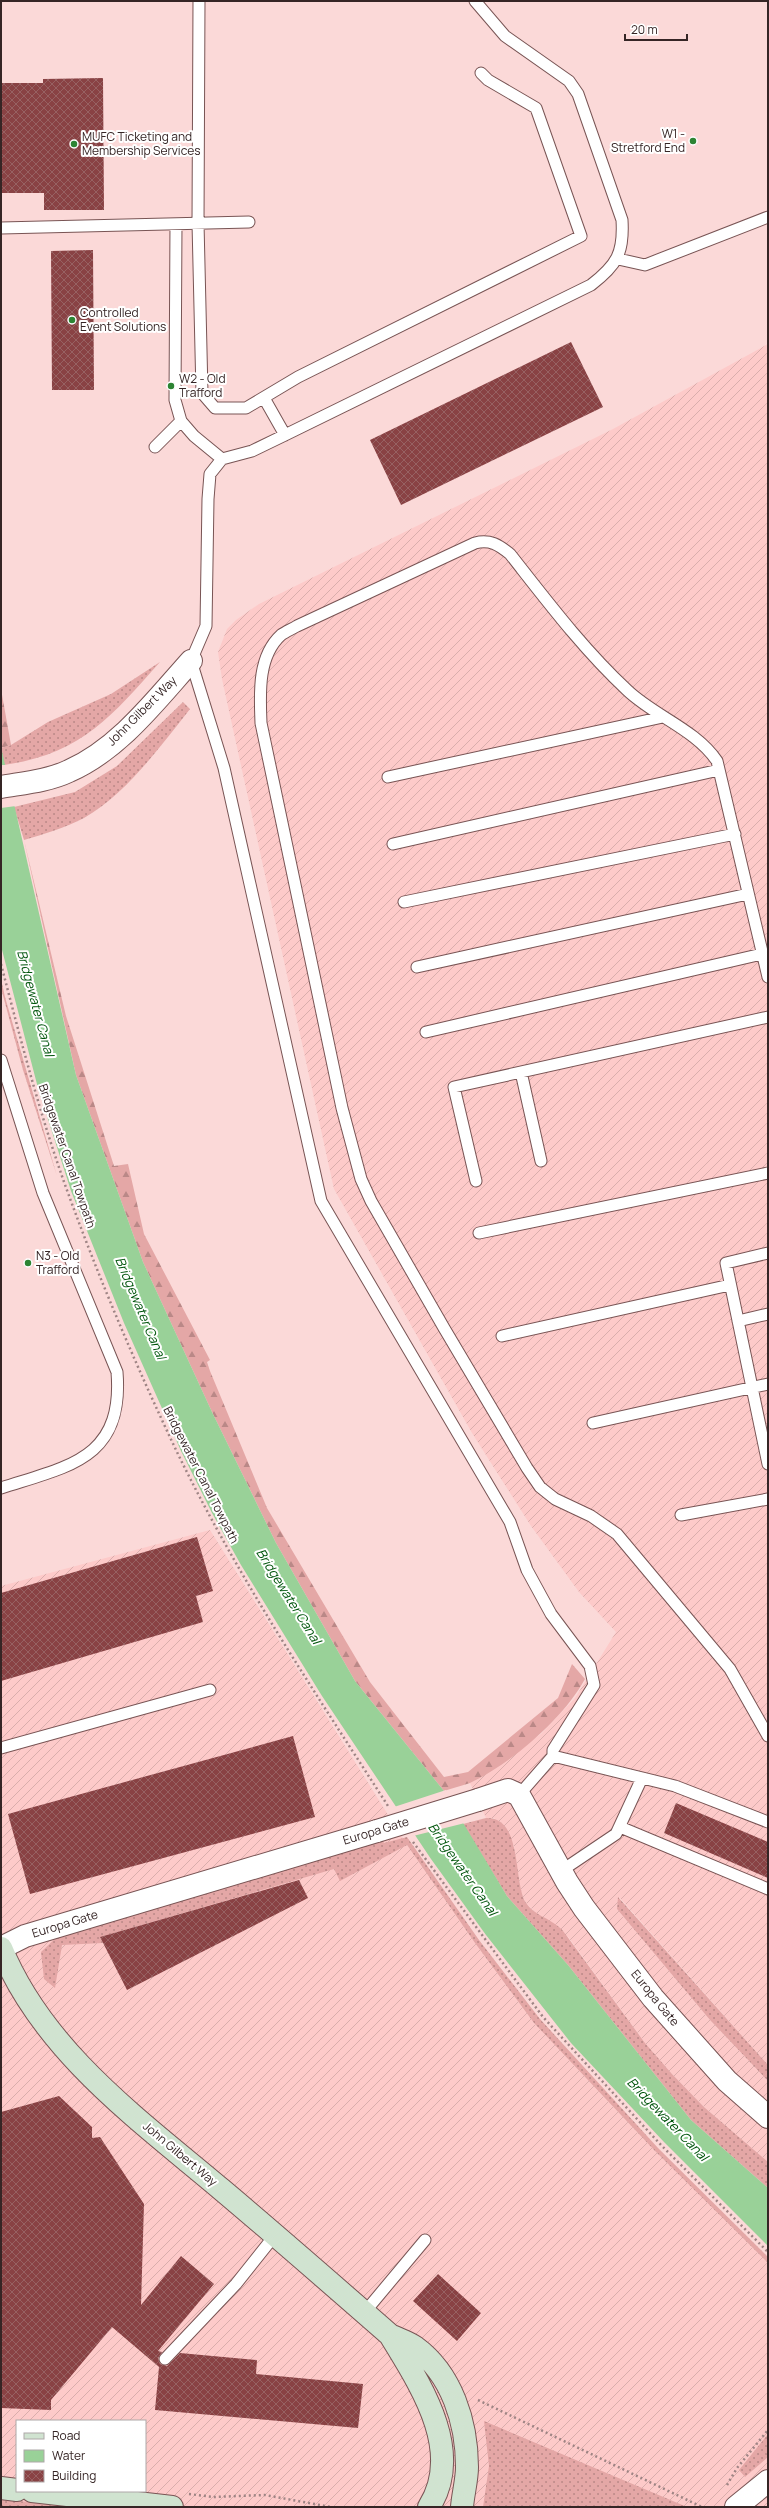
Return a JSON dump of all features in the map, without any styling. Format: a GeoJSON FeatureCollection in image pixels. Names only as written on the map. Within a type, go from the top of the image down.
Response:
{"type":"FeatureCollection","features":[{"type":"Feature","properties":{"kind":"street","name":"John Gilbert Way"},"geometry":{"type":"LineString","coordinates":[[1,787],[24,783],[69,771],[104,750],[136,720],[191,661]]}},
{"type":"Feature","properties":{"kind":"street","name":"Europa Gate"},"geometry":{"type":"LineString","coordinates":[[1,1948],[25,1936],[377,1831],[478,1800],[500,1791],[508,1790],[519,1795],[561,1871],[584,1908],[696,2050],[727,2081],[768,2117]]}},
{"type":"Feature","properties":{"kind":"street","name":"John Gilbert Way"},"geometry":{"type":"LineString","coordinates":[[1,1948],[11,1972],[28,2002],[73,2058],[125,2108],[275,2235],[364,2313],[390,2335],[415,2347],[427,2358],[450,2386],[462,2423],[467,2468],[462,2507]]}},
{"type":"Feature","properties":{"kind":"street","name":"John Gilbert Way"},"geometry":{"type":"LineString","coordinates":[[390,2335],[428,2399],[441,2436],[438,2486],[429,2507]]}},
{"type":"Feature","properties":{"kind":"street"},"geometry":{"type":"LineString","coordinates":[[729,2499],[768,2481]]}},
{"type":"Feature","properties":{"kind":"street"},"geometry":{"type":"LineString","coordinates":[[1,2488],[16,2490]]}},
{"type":"Feature","properties":{"kind":"street"},"geometry":{"type":"LineString","coordinates":[[48,2492],[178,2500]]}},
{"type":"Feature","properties":{"kind":"lane"},"geometry":{"type":"LineString","coordinates":[[199,1],[198,223],[202,393],[215,408],[246,408],[298,377],[581,236],[536,108],[488,80],[481,73]]}},
{"type":"Feature","properties":{"kind":"lane"},"geometry":{"type":"LineString","coordinates":[[475,1],[505,36],[569,81],[578,94],[622,220],[623,239],[618,259],[607,273],[591,285],[252,451],[222,459],[210,474],[208,499],[206,626],[191,661],[224,768],[321,1201],[510,1522],[527,1570],[551,1614],[590,1666],[594,1685],[553,1750],[553,1756],[519,1795]]}},
{"type":"Feature","properties":{"kind":"lane"},"geometry":{"type":"LineString","coordinates":[[618,259],[645,265],[768,217]]}},
{"type":"Feature","properties":{"kind":"lane"},"geometry":{"type":"LineString","coordinates":[[1,228],[249,222]]}},
{"type":"Feature","properties":{"kind":"lane"},"geometry":{"type":"LineString","coordinates":[[176,224],[176,400],[181,421],[194,436],[222,459]]}},
{"type":"Feature","properties":{"kind":"lane"},"geometry":{"type":"LineString","coordinates":[[264,398],[285,435]]}},
{"type":"Feature","properties":{"kind":"lane"},"geometry":{"type":"LineString","coordinates":[[155,447],[181,421]]}},
{"type":"Feature","properties":{"kind":"lane"},"geometry":{"type":"LineString","coordinates":[[768,977],[717,761],[708,749],[627,690],[590,652],[510,554],[500,546],[483,541],[392,582],[281,635],[272,647],[264,664],[261,680],[262,723],[314,976],[355,1158],[371,1201],[527,1468],[540,1486],[555,1499],[591,1516],[617,1534],[730,1669],[768,1736]]}},
{"type":"Feature","properties":{"kind":"lane"},"geometry":{"type":"LineString","coordinates":[[388,777],[663,717]]}},
{"type":"Feature","properties":{"kind":"lane"},"geometry":{"type":"LineString","coordinates":[[393,844],[719,770]]}},
{"type":"Feature","properties":{"kind":"lane"},"geometry":{"type":"LineString","coordinates":[[404,902],[735,834]]}},
{"type":"Feature","properties":{"kind":"lane"},"geometry":{"type":"LineString","coordinates":[[417,967],[748,894]]}},
{"type":"Feature","properties":{"kind":"lane"},"geometry":{"type":"LineString","coordinates":[[426,1032],[762,954]]}},
{"type":"Feature","properties":{"kind":"lane"},"geometry":{"type":"LineString","coordinates":[[476,1182],[454,1088],[768,1016]]}},
{"type":"Feature","properties":{"kind":"lane"},"geometry":{"type":"LineString","coordinates":[[1,1060],[43,1192],[117,1372],[119,1392],[117,1409],[111,1426],[98,1445],[84,1458],[64,1468],[1,1488]]}},
{"type":"Feature","properties":{"kind":"lane"},"geometry":{"type":"LineString","coordinates":[[521,1072],[541,1162]]}},
{"type":"Feature","properties":{"kind":"lane"},"geometry":{"type":"LineString","coordinates":[[479,1233],[768,1173]]}},
{"type":"Feature","properties":{"kind":"lane"},"geometry":{"type":"LineString","coordinates":[[768,1253],[726,1264],[768,1464]]}},
{"type":"Feature","properties":{"kind":"lane"},"geometry":{"type":"LineString","coordinates":[[502,1336],[730,1284]]}},
{"type":"Feature","properties":{"kind":"lane"},"geometry":{"type":"LineString","coordinates":[[738,1321],[768,1314]]}},
{"type":"Feature","properties":{"kind":"lane"},"geometry":{"type":"LineString","coordinates":[[593,1423],[768,1384]]}},
{"type":"Feature","properties":{"kind":"lane"},"geometry":{"type":"LineString","coordinates":[[681,1515],[768,1499]]}},
{"type":"Feature","properties":{"kind":"lane"},"geometry":{"type":"LineString","coordinates":[[1,1748],[210,1690]]}},
{"type":"Feature","properties":{"kind":"lane"},"geometry":{"type":"LineString","coordinates":[[553,1756],[675,1786],[768,1822]]}},
{"type":"Feature","properties":{"kind":"lane"},"geometry":{"type":"LineString","coordinates":[[561,1871],[608,1842],[616,1834],[642,1778]]}},
{"type":"Feature","properties":{"kind":"lane"},"geometry":{"type":"LineString","coordinates":[[620,1827],[768,1889]]}},
{"type":"Feature","properties":{"kind":"lane"},"geometry":{"type":"LineString","coordinates":[[165,2359],[236,2284],[275,2235]]}},
{"type":"Feature","properties":{"kind":"lane"},"geometry":{"type":"LineString","coordinates":[[364,2313],[425,2240]]}},
{"type":"Feature","properties":{"kind":"path","name":"Bridgewater Canal Towpath"},"geometry":{"type":"LineString","coordinates":[[1,964],[35,1090],[68,1193],[121,1325],[177,1452],[257,1600],[389,1808]]}},
{"type":"Feature","properties":{"kind":"path"},"geometry":{"type":"LineString","coordinates":[[409,1837],[543,2017],[661,2145],[768,2252]]}},
{"type":"Feature","properties":{"kind":"path"},"geometry":{"type":"LineString","coordinates":[[450,2386],[702,2507]]}},
{"type":"Feature","properties":{"kind":"path"},"geometry":{"type":"LineString","coordinates":[[729,2499],[737,2468],[768,2430]]}},
{"type":"Feature","properties":{"kind":"path"},"geometry":{"type":"LineString","coordinates":[[178,2500],[264,2495],[331,2507]]}},
{"type":"Feature","properties":{"kind":"shaded area"},"geometry":{"type":"Polygon","coordinates":[[[768,344],[768,2065],[619,1897],[617,1909],[710,2020],[768,2081],[768,2162],[704,2107],[672,2074],[645,2043],[569,1938],[559,1927],[536,1913],[526,1903],[521,1892],[514,1846],[504,1828],[494,1818],[486,1818],[470,1783],[541,1734],[575,1698],[616,1632],[579,1592],[531,1526],[472,1433],[334,1189],[222,679],[218,652],[227,629],[236,620],[259,604],[613,429],[768,344]]]}},
{"type":"Feature","properties":{"kind":"shaded area"},"geometry":{"type":"Polygon","coordinates":[[[210,1530],[407,1845],[475,1943],[534,2023],[655,2151],[768,2263],[768,2507],[1,2507],[1,1586],[210,1530]]]}},
{"type":"Feature","properties":{"kind":"green space"},"geometry":{"type":"Polygon","coordinates":[[[160,662],[126,700],[109,716],[74,742],[54,752],[31,760],[4,765],[1,748],[11,745],[48,722],[111,694],[160,662]]]}},
{"type":"Feature","properties":{"kind":"green space"},"geometry":{"type":"Polygon","coordinates":[[[1,689],[11,745],[1,748],[1,689]]]}},
{"type":"Feature","properties":{"kind":"green space"},"geometry":{"type":"Polygon","coordinates":[[[183,702],[190,709],[142,769],[114,796],[100,808],[77,822],[24,840],[14,807],[75,792],[117,766],[183,702]]]}},
{"type":"Feature","properties":{"kind":"green space"},"geometry":{"type":"Polygon","coordinates":[[[24,840],[66,1016],[114,1166],[128,1164],[144,1234],[210,1360],[207,1362],[210,1371],[267,1508],[370,1682],[444,1777],[468,1772],[558,1698],[572,1664],[585,1679],[564,1709],[535,1738],[503,1764],[470,1783],[444,1791],[355,1681],[276,1543],[212,1412],[143,1262],[76,1075],[24,840]]]}},
{"type":"Feature","properties":{"kind":"green space"},"geometry":{"type":"Polygon","coordinates":[[[1,979],[57,1176],[23,1070],[1,988],[1,979]]]}},
{"type":"Feature","properties":{"kind":"green space"},"geometry":{"type":"Polygon","coordinates":[[[486,1818],[498,1820],[506,1828],[515,1852],[522,1894],[529,1907],[563,1931],[645,2043],[672,2074],[704,2107],[768,2162],[768,2188],[691,2120],[568,1965],[507,1896],[463,1824],[486,1818]]]}},
{"type":"Feature","properties":{"kind":"green space"},"geometry":{"type":"Polygon","coordinates":[[[407,1837],[479,1940],[540,2019],[658,2148],[768,2257],[768,2263],[655,2151],[534,2023],[475,1943],[407,1845],[340,1881],[334,1869],[100,1937],[103,1943],[62,1945],[55,1988],[44,1979],[41,1952],[59,1935],[382,1840],[384,1843],[407,1837]]]}},
{"type":"Feature","properties":{"kind":"green space"},"geometry":{"type":"Polygon","coordinates":[[[618,1897],[768,2065],[768,2081],[710,2020],[617,1909],[618,1897]]]}},
{"type":"Feature","properties":{"kind":"green space"},"geometry":{"type":"Polygon","coordinates":[[[484,2421],[687,2507],[483,2507],[489,2466],[484,2421]]]}},
{"type":"Feature","properties":{"kind":"green space"},"geometry":{"type":"Polygon","coordinates":[[[768,2434],[768,2457],[745,2477],[739,2470],[768,2434]]]}},
{"type":"Feature","properties":{"kind":"green space"},"geometry":{"type":"Polygon","coordinates":[[[1,2499],[75,2507],[1,2507],[1,2499]]]}},
{"type":"Feature","properties":{"kind":"water","name":"Bridgewater Canal"},"geometry":{"type":"Polygon","coordinates":[[[1,747],[76,1075],[143,1262],[212,1412],[276,1543],[355,1681],[444,1791],[507,1896],[568,1965],[691,2120],[768,2188],[768,2246],[664,2142],[571,2043],[486,1935],[431,1859],[322,1696],[241,1565],[212,1513],[181,1451],[124,1323],[71,1191],[38,1088],[1,946],[1,747]]]}},
{"type":"Feature","properties":{"kind":"pier"},"geometry":{"type":"Polygon","coordinates":[[[1,765],[6,765],[16,806],[1,808],[1,765]]]}},
{"type":"Feature","properties":{"kind":"pier"},"geometry":{"type":"Polygon","coordinates":[[[446,1790],[465,1823],[413,1836],[394,1807],[446,1790]]]}},
{"type":"Feature","properties":{"kind":"building","name":"MUFC Ticketing and Membership Services"},"geometry":{"type":"Polygon","coordinates":[[[103,78],[104,210],[44,210],[44,193],[1,193],[1,83],[43,83],[43,79],[103,78]]]}},
{"type":"Feature","properties":{"kind":"building","name":"Controlled Event Solutions"},"geometry":{"type":"Polygon","coordinates":[[[93,250],[94,390],[52,390],[51,251],[93,250]]]}},
{"type":"Feature","properties":{"kind":"building"},"geometry":{"type":"Polygon","coordinates":[[[571,342],[603,407],[401,505],[370,440],[571,342]]]}},
{"type":"Feature","properties":{"kind":"building"},"geometry":{"type":"Polygon","coordinates":[[[197,1537],[213,1591],[196,1596],[203,1622],[1,1681],[1,1593],[197,1537]]]}},
{"type":"Feature","properties":{"kind":"building"},"geometry":{"type":"Polygon","coordinates":[[[293,1736],[315,1817],[30,1894],[8,1814],[293,1736]]]}},
{"type":"Feature","properties":{"kind":"building"},"geometry":{"type":"Polygon","coordinates":[[[676,1803],[768,1842],[768,1878],[664,1833],[676,1803]]]}},
{"type":"Feature","properties":{"kind":"building"},"geometry":{"type":"Polygon","coordinates":[[[299,1880],[308,1898],[127,1990],[100,1937],[299,1880]]]}},
{"type":"Feature","properties":{"kind":"building"},"geometry":{"type":"Polygon","coordinates":[[[59,2096],[92,2127],[92,2138],[100,2137],[144,2204],[141,2305],[181,2256],[214,2284],[158,2351],[162,2352],[158,2358],[160,2364],[167,2366],[180,2353],[257,2360],[256,2374],[363,2384],[358,2428],[155,2410],[159,2367],[112,2327],[51,2400],[51,2410],[1,2408],[1,2112],[59,2096]]]}},
{"type":"Feature","properties":{"kind":"building"},"geometry":{"type":"Polygon","coordinates":[[[438,2274],[481,2313],[457,2341],[413,2301],[438,2274]]]}},
{"type":"Feature","properties":{"kind":"place","name":"W1 - Stretford End"},"geometry":{"type":"Point","coordinates":[693,141]}},
{"type":"Feature","properties":{"kind":"place","name":"MUFC Ticketing and Membership Services"},"geometry":{"type":"Point","coordinates":[74,144]}},
{"type":"Feature","properties":{"kind":"place","name":"Controlled Event Solutions"},"geometry":{"type":"Point","coordinates":[72,320]}},
{"type":"Feature","properties":{"kind":"place","name":"W2 - Old Trafford"},"geometry":{"type":"Point","coordinates":[171,386]}},
{"type":"Feature","properties":{"kind":"place","name":"N3 - Old Trafford"},"geometry":{"type":"Point","coordinates":[28,1263]}}]}
